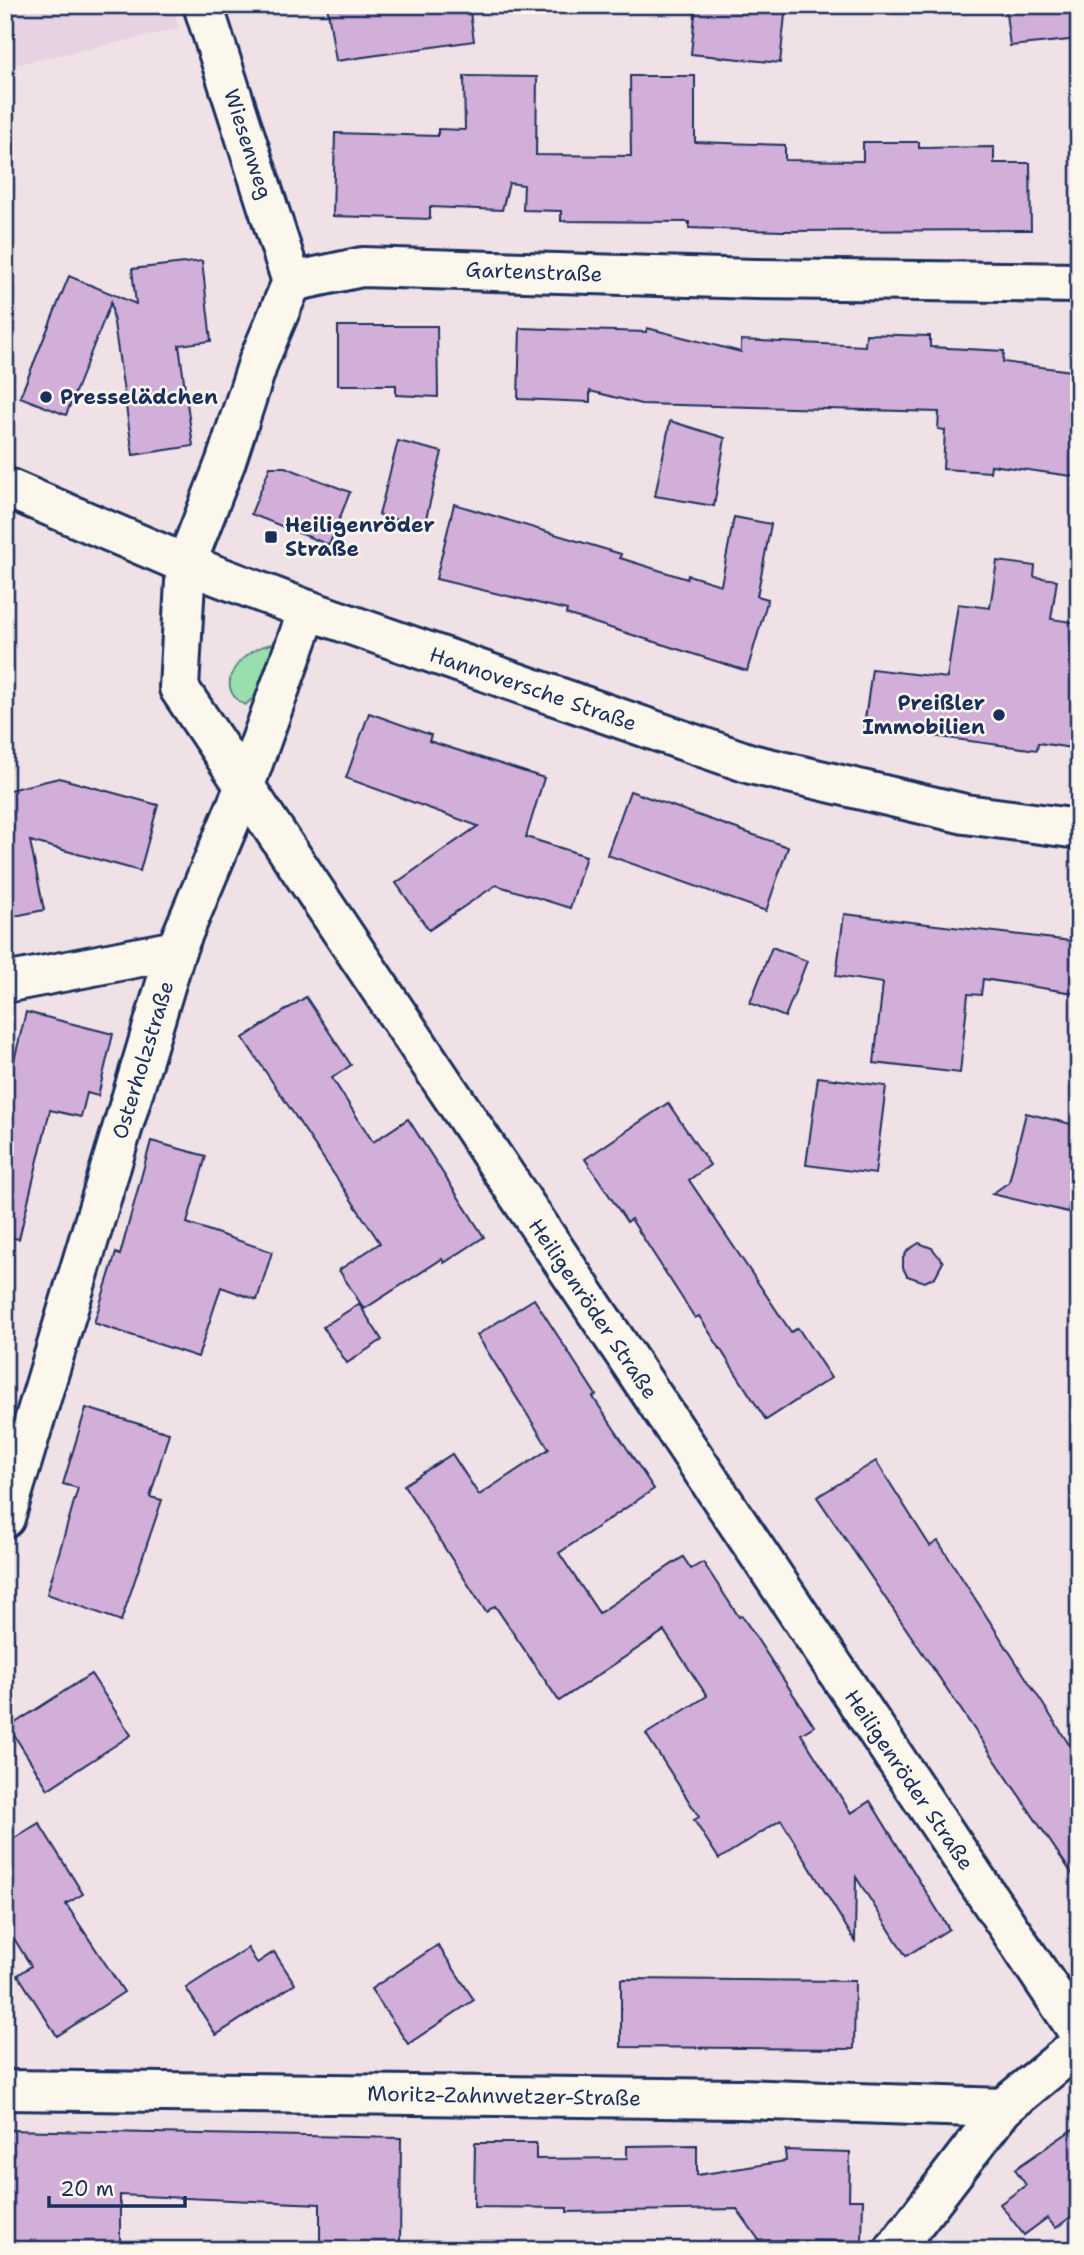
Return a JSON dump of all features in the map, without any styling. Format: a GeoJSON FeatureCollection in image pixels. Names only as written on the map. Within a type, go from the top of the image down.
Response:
{"type":"FeatureCollection","features":[{"type":"Feature","properties":{"kind":"street","name":"Wiesenweg"},"geometry":{"type":"LineString","coordinates":[[203,5],[292,282]]}},
{"type":"Feature","properties":{"kind":"street","name":"Gartenstraße"},"geometry":{"type":"LineString","coordinates":[[292,282],[362,267],[755,279],[1079,283]]}},
{"type":"Feature","properties":{"kind":"street"},"geometry":{"type":"LineString","coordinates":[[186,564],[226,461],[259,360],[292,282]]}},
{"type":"Feature","properties":{"kind":"street","name":"Hannoversche Straße"},"geometry":{"type":"LineString","coordinates":[[5,487],[186,564],[308,610],[751,764],[965,814],[1079,829]]}},
{"type":"Feature","properties":{"kind":"street","name":"Heiligenröder Straße"},"geometry":{"type":"LineString","coordinates":[[186,564],[179,688],[1079,2033]]}},
{"type":"Feature","properties":{"kind":"street","name":"Osterholzstraße"},"geometry":{"type":"LineString","coordinates":[[5,1518],[176,950],[244,788],[308,610]]}},
{"type":"Feature","properties":{"kind":"street"},"geometry":{"type":"LineString","coordinates":[[5,983],[176,950]]}},
{"type":"Feature","properties":{"kind":"street"},"geometry":{"type":"LineString","coordinates":[[894,2250],[1003,2108],[1079,2045]]}},
{"type":"Feature","properties":{"kind":"street","name":"Moritz-Zahnwetzer-Straße"},"geometry":{"type":"LineString","coordinates":[[5,2090],[741,2099],[1003,2108]]}},
{"type":"Feature","properties":{"kind":"shaded area"},"geometry":{"type":"Polygon","coordinates":[[[5,5],[173,5],[179,29],[5,67],[5,5]]]}},
{"type":"Feature","properties":{"kind":"green space"},"geometry":{"type":"Polygon","coordinates":[[[273,644],[278,651],[264,689],[245,705],[235,697],[230,688],[230,678],[235,668],[251,652],[273,644]]]}},
{"type":"Feature","properties":{"kind":"building"},"geometry":{"type":"Polygon","coordinates":[[[327,5],[469,5],[474,41],[336,61],[327,5]]]}},
{"type":"Feature","properties":{"kind":"building"},"geometry":{"type":"Polygon","coordinates":[[[696,5],[786,5],[780,63],[691,54],[696,5]]]}},
{"type":"Feature","properties":{"kind":"building"},"geometry":{"type":"Polygon","coordinates":[[[1005,5],[1079,5],[1079,39],[1010,46],[1005,5]]]}},
{"type":"Feature","properties":{"kind":"building"},"geometry":{"type":"Polygon","coordinates":[[[464,76],[537,77],[536,155],[631,156],[630,76],[695,76],[695,142],[785,145],[785,160],[863,161],[863,142],[919,142],[919,148],[994,147],[994,163],[1030,163],[1031,230],[782,231],[689,228],[689,222],[561,221],[561,211],[523,210],[524,185],[509,183],[502,210],[430,207],[430,219],[333,216],[335,133],[438,136],[438,129],[465,130],[464,76]]]}},
{"type":"Feature","properties":{"kind":"building"},"geometry":{"type":"Polygon","coordinates":[[[202,261],[211,341],[179,345],[193,446],[133,455],[111,302],[66,415],[20,397],[69,276],[136,304],[132,269],[202,261]]]}},
{"type":"Feature","properties":{"kind":"building"},"geometry":{"type":"Polygon","coordinates":[[[338,326],[437,326],[438,397],[396,395],[396,385],[338,385],[338,326]]]}},
{"type":"Feature","properties":{"kind":"building"},"geometry":{"type":"Polygon","coordinates":[[[520,328],[646,332],[647,328],[741,352],[741,340],[865,346],[866,334],[930,336],[930,347],[1004,351],[1003,362],[1079,372],[1079,477],[991,465],[990,472],[943,469],[945,430],[938,429],[939,412],[641,404],[590,391],[590,402],[518,399],[520,328]]]}},
{"type":"Feature","properties":{"kind":"building"},"geometry":{"type":"Polygon","coordinates":[[[670,421],[725,438],[714,506],[655,496],[670,421]]]}},
{"type":"Feature","properties":{"kind":"building"},"geometry":{"type":"Polygon","coordinates":[[[398,441],[442,452],[424,527],[379,515],[398,441]]]}},
{"type":"Feature","properties":{"kind":"building"},"geometry":{"type":"Polygon","coordinates":[[[270,467],[285,467],[350,492],[329,545],[251,514],[270,467]]]}},
{"type":"Feature","properties":{"kind":"building"},"geometry":{"type":"Polygon","coordinates":[[[454,504],[621,554],[620,558],[687,579],[688,575],[721,585],[734,517],[771,524],[757,596],[768,599],[747,671],[566,614],[567,610],[436,579],[454,504]]]}},
{"type":"Feature","properties":{"kind":"building"},"geometry":{"type":"Polygon","coordinates":[[[997,561],[1035,566],[1034,577],[1057,580],[1051,619],[1079,623],[1079,749],[1038,743],[1037,750],[864,727],[872,669],[947,678],[958,604],[990,608],[997,561]]]}},
{"type":"Feature","properties":{"kind":"building"},"geometry":{"type":"Polygon","coordinates":[[[369,713],[431,735],[429,741],[544,778],[526,837],[586,856],[570,908],[496,885],[429,930],[396,883],[478,826],[346,778],[369,713]]]}},
{"type":"Feature","properties":{"kind":"building"},"geometry":{"type":"Polygon","coordinates":[[[59,778],[158,805],[140,871],[30,841],[44,910],[5,918],[5,791],[59,778]]]}},
{"type":"Feature","properties":{"kind":"building"},"geometry":{"type":"Polygon","coordinates":[[[630,791],[788,847],[766,911],[607,855],[630,791]]]}},
{"type":"Feature","properties":{"kind":"building"},"geometry":{"type":"Polygon","coordinates":[[[844,914],[1079,942],[1074,993],[983,979],[981,995],[968,994],[960,1073],[874,1063],[883,983],[836,976],[844,914]]]}},
{"type":"Feature","properties":{"kind":"building"},"geometry":{"type":"Polygon","coordinates":[[[772,947],[807,961],[785,1017],[750,1003],[772,947]]]}},
{"type":"Feature","properties":{"kind":"building"},"geometry":{"type":"Polygon","coordinates":[[[306,997],[351,1065],[332,1078],[373,1142],[408,1119],[484,1237],[444,1263],[442,1259],[364,1309],[339,1270],[380,1243],[243,1038],[306,997]]]}},
{"type":"Feature","properties":{"kind":"building"},"geometry":{"type":"Polygon","coordinates":[[[26,1012],[113,1034],[98,1096],[87,1093],[81,1117],[50,1110],[19,1239],[5,1237],[5,1097],[26,1012]]]}},
{"type":"Feature","properties":{"kind":"building"},"geometry":{"type":"Polygon","coordinates":[[[818,1077],[886,1086],[875,1174],[806,1165],[818,1077]]]}},
{"type":"Feature","properties":{"kind":"building"},"geometry":{"type":"Polygon","coordinates":[[[668,1103],[710,1165],[689,1180],[791,1332],[798,1328],[831,1378],[766,1420],[699,1316],[695,1318],[631,1219],[627,1222],[585,1159],[668,1103]]]}},
{"type":"Feature","properties":{"kind":"building"},"geometry":{"type":"Polygon","coordinates":[[[1026,1113],[1079,1126],[1079,1168],[1068,1212],[992,1194],[1009,1182],[1026,1113]]]}},
{"type":"Feature","properties":{"kind":"building"},"geometry":{"type":"Polygon","coordinates":[[[151,1141],[206,1156],[187,1223],[272,1252],[257,1300],[221,1287],[198,1357],[94,1323],[116,1253],[120,1255],[151,1141]]]}},
{"type":"Feature","properties":{"kind":"building"},"geometry":{"type":"Polygon","coordinates":[[[919,1243],[932,1248],[943,1262],[935,1277],[925,1282],[907,1276],[903,1268],[903,1258],[908,1250],[919,1243]]]}},
{"type":"Feature","properties":{"kind":"building"},"geometry":{"type":"Polygon","coordinates":[[[534,1299],[596,1395],[593,1397],[654,1489],[559,1553],[599,1613],[683,1557],[691,1569],[703,1562],[814,1726],[801,1734],[851,1813],[870,1801],[949,1929],[906,1956],[856,1877],[855,1941],[781,1820],[719,1859],[694,1820],[699,1817],[646,1734],[707,1696],[664,1631],[559,1701],[495,1606],[486,1612],[404,1485],[452,1454],[479,1495],[549,1449],[477,1335],[534,1299]]]}},
{"type":"Feature","properties":{"kind":"building"},"geometry":{"type":"Polygon","coordinates":[[[359,1304],[382,1340],[347,1363],[323,1327],[359,1304]]]}},
{"type":"Feature","properties":{"kind":"building"},"geometry":{"type":"Polygon","coordinates":[[[86,1408],[169,1433],[150,1497],[162,1500],[121,1621],[47,1594],[78,1488],[63,1484],[86,1408]]]}},
{"type":"Feature","properties":{"kind":"building"},"geometry":{"type":"Polygon","coordinates":[[[876,1461],[930,1546],[938,1541],[1079,1760],[1079,1884],[817,1497],[876,1461]]]}},
{"type":"Feature","properties":{"kind":"building"},"geometry":{"type":"Polygon","coordinates":[[[91,1674],[131,1735],[48,1789],[9,1727],[91,1674]]]}},
{"type":"Feature","properties":{"kind":"building"},"geometry":{"type":"Polygon","coordinates":[[[39,1823],[83,1894],[66,1904],[124,1992],[57,2036],[18,1975],[31,1966],[5,1924],[5,1844],[39,1823]]]}},
{"type":"Feature","properties":{"kind":"building"},"geometry":{"type":"Polygon","coordinates":[[[438,1945],[474,2000],[408,2044],[371,1989],[438,1945]]]}},
{"type":"Feature","properties":{"kind":"building"},"geometry":{"type":"Polygon","coordinates":[[[248,1948],[257,1963],[274,1952],[295,1984],[216,2035],[186,1988],[248,1948]]]}},
{"type":"Feature","properties":{"kind":"building"},"geometry":{"type":"Polygon","coordinates":[[[621,1979],[855,1981],[854,2049],[621,2047],[621,1979]]]}},
{"type":"Feature","properties":{"kind":"building"},"geometry":{"type":"Polygon","coordinates":[[[1079,2125],[1079,2211],[1056,2228],[1047,2218],[1024,2235],[1000,2204],[1026,2185],[1015,2169],[1079,2125]]]}},
{"type":"Feature","properties":{"kind":"building"},"geometry":{"type":"Polygon","coordinates":[[[5,2130],[401,2138],[400,2249],[320,2249],[320,2204],[120,2195],[120,2250],[5,2250],[5,2130]]]}},
{"type":"Feature","properties":{"kind":"building"},"geometry":{"type":"Polygon","coordinates":[[[475,2143],[536,2143],[536,2159],[627,2158],[627,2146],[697,2145],[697,2175],[786,2161],[785,2150],[850,2152],[849,2200],[863,2200],[862,2241],[759,2240],[737,2209],[567,2212],[567,2208],[474,2207],[475,2143]]]}},
{"type":"Feature","properties":{"kind":"place","name":"Presselädchen"},"geometry":{"type":"Point","coordinates":[46,397]}},
{"type":"Feature","properties":{"kind":"place","name":"Heiligenröder Straße"},"geometry":{"type":"Point","coordinates":[271,537]}},
{"type":"Feature","properties":{"kind":"place","name":"Preißler Immobilien"},"geometry":{"type":"Point","coordinates":[999,715]}}]}
